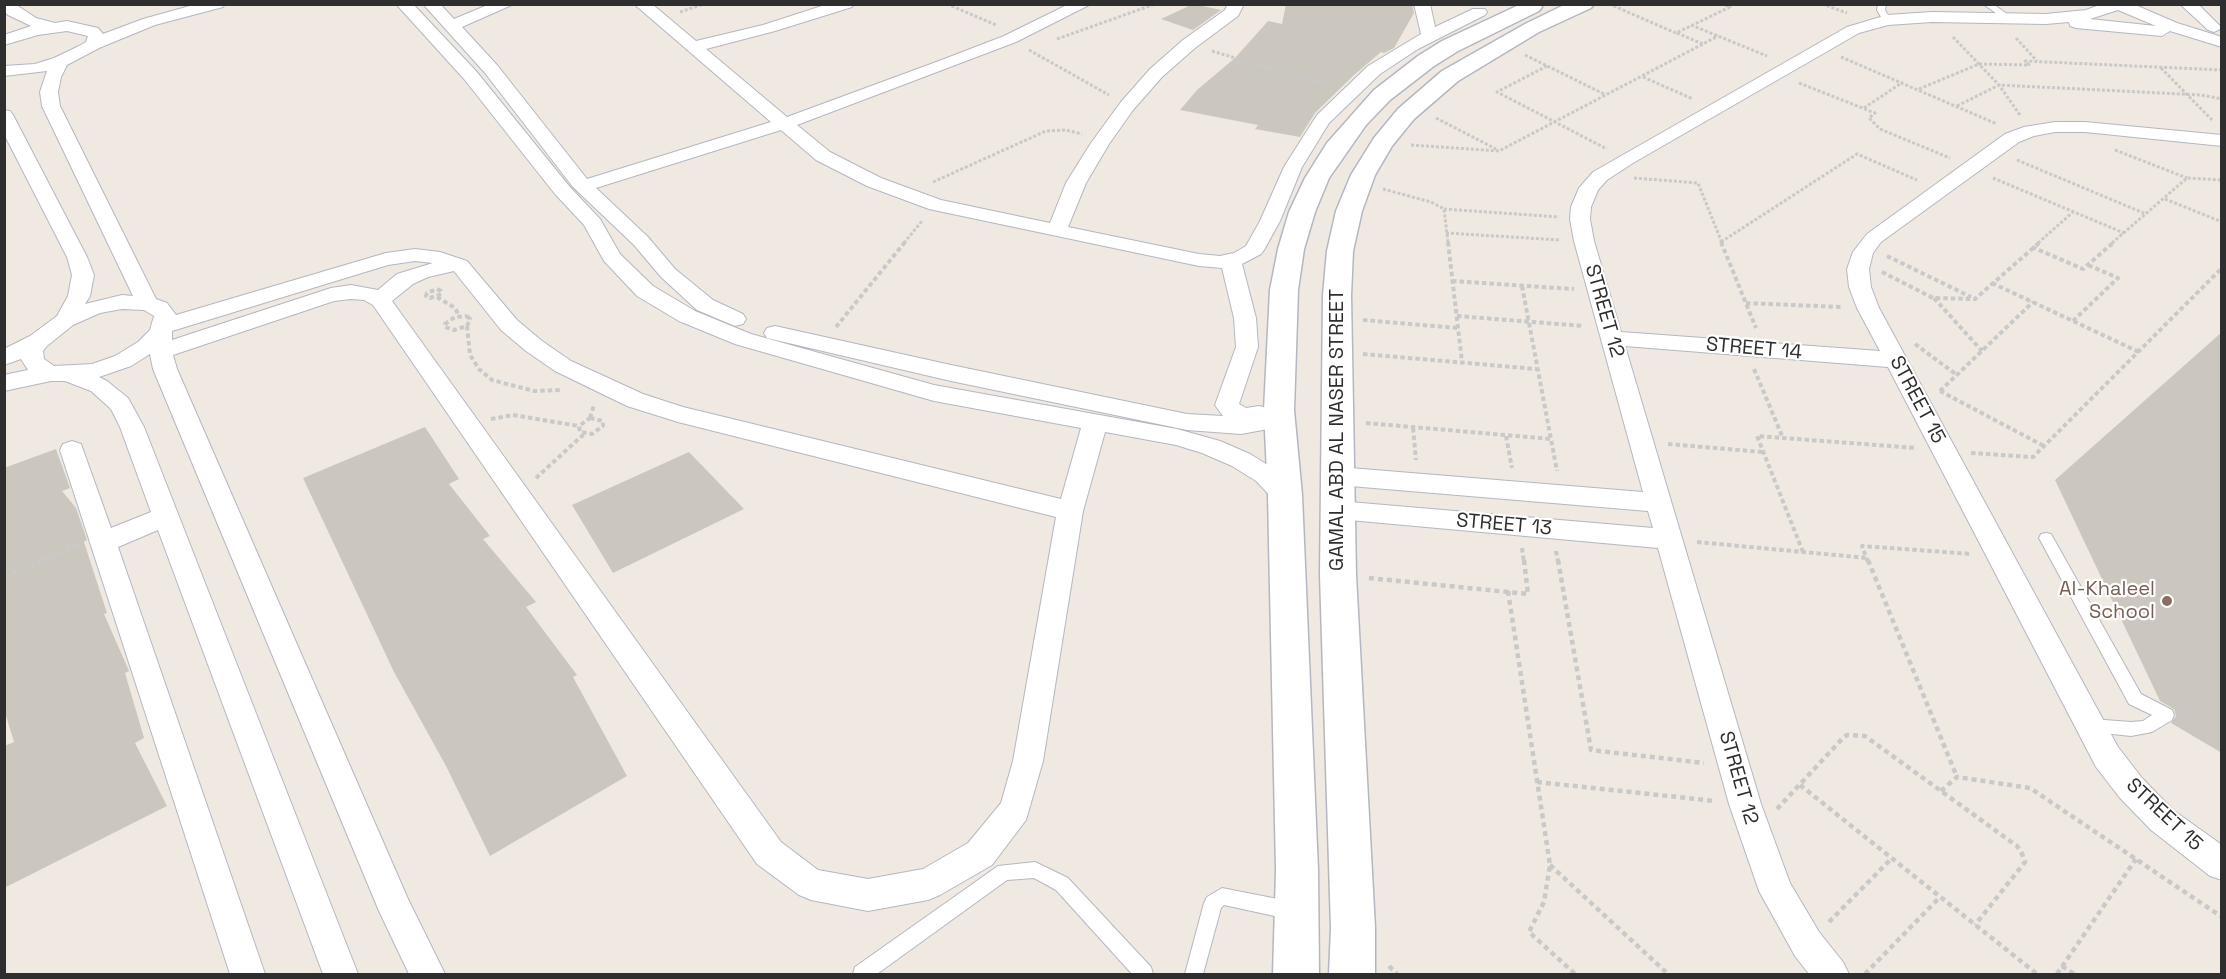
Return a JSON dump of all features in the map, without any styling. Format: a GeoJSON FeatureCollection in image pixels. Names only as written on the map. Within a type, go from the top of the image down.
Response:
{"type":"FeatureCollection","features":[{"type":"Feature","properties":{"kind":"main road","name":"GAMAL ABD AL NASER STREET"},"geometry":{"type":"LineString","coordinates":[[1296,975],[1298,912],[1286,495],[1280,415],[1284,290],[1296,231],[1317,178],[1336,148],[1382,95],[1426,61],[1486,21],[1536,4]]}},
{"type":"Feature","properties":{"kind":"main road","name":"GAMAL ABD AL NASER STREET"},"geometry":{"type":"LineString","coordinates":[[1486,21],[1532,28],[1584,4]]}},
{"type":"Feature","properties":{"kind":"main road","name":"GAMAL ABD AL NASER STREET"},"geometry":{"type":"LineString","coordinates":[[1352,975],[1353,928],[1338,575],[1340,251],[1348,211],[1363,175],[1382,143],[1406,114],[1450,76],[1486,21]]}},
{"type":"Feature","properties":{"kind":"street"},"geometry":{"type":"LineString","coordinates":[[6,4],[14,12],[30,21],[92,31],[96,36],[93,44]]}},
{"type":"Feature","properties":{"kind":"street"},"geometry":{"type":"LineString","coordinates":[[4,40],[60,27],[116,19],[177,4]]}},
{"type":"Feature","properties":{"kind":"street"},"geometry":{"type":"LineString","coordinates":[[4,71],[36,69],[60,62],[93,44],[149,22],[217,4]]}},
{"type":"Feature","properties":{"kind":"street"},"geometry":{"type":"LineString","coordinates":[[404,4],[587,196],[641,241],[668,273],[705,305],[752,328],[951,373],[1182,430],[1211,447],[1241,460],[1265,475],[1286,495]]}},
{"type":"Feature","properties":{"kind":"street"},"geometry":{"type":"LineString","coordinates":[[642,4],[823,156],[874,183],[936,205],[1199,260],[1231,261],[1248,254],[1258,244],[1280,193],[1307,142],[1323,119],[1350,92],[1392,57],[1430,36],[1486,21]]}},
{"type":"Feature","properties":{"kind":"street"},"geometry":{"type":"LineString","coordinates":[[693,46],[769,28],[846,4]]}},
{"type":"Feature","properties":{"kind":"street"},"geometry":{"type":"LineString","coordinates":[[587,196],[646,174],[659,164],[786,123],[945,65],[1019,35],[1083,4]]}},
{"type":"Feature","properties":{"kind":"street"},"geometry":{"type":"LineString","coordinates":[[1057,229],[1076,183],[1100,143],[1127,106],[1156,73],[1189,44],[1232,13],[1236,4]]}},
{"type":"Feature","properties":{"kind":"street"},"geometry":{"type":"LineString","coordinates":[[1422,4],[1430,36]]}},
{"type":"Feature","properties":{"kind":"street"},"geometry":{"type":"LineString","coordinates":[[2046,19],[2089,15],[2118,4],[2191,33],[2222,42]]}},
{"type":"Feature","properties":{"kind":"street"},"geometry":{"type":"LineString","coordinates":[[2142,4],[2218,28]]}},
{"type":"Feature","properties":{"kind":"street"},"geometry":{"type":"LineString","coordinates":[[2188,4],[2218,28]]}},
{"type":"Feature","properties":{"kind":"street"},"geometry":{"type":"LineString","coordinates":[[440,14],[500,6]]}},
{"type":"Feature","properties":{"kind":"street"},"geometry":{"type":"LineString","coordinates":[[1582,230],[1581,207],[1589,189],[1600,176],[1884,12],[1932,17],[1998,14],[2191,33]]}},
{"type":"Feature","properties":{"kind":"street"},"geometry":{"type":"LineString","coordinates":[[440,14],[491,69],[587,196],[593,223],[611,257],[645,291],[687,316],[743,339],[934,393],[1094,421],[1182,430],[1241,426],[1280,415]]}},
{"type":"Feature","properties":{"kind":"street"},"geometry":{"type":"LineString","coordinates":[[60,62],[52,77],[49,92],[51,106],[147,303]]}},
{"type":"Feature","properties":{"kind":"street"},"geometry":{"type":"LineString","coordinates":[[4,115],[77,257],[83,275],[79,296],[65,320]]}},
{"type":"Feature","properties":{"kind":"street"},"geometry":{"type":"LineString","coordinates":[[1861,260],[1874,238],[2012,140],[2055,127],[2218,132]]}},
{"type":"Feature","properties":{"kind":"street","name":"STREET 12"},"geometry":{"type":"LineString","coordinates":[[1582,230],[1754,833],[1776,891],[1807,944],[1830,975]]}},
{"type":"Feature","properties":{"kind":"street"},"geometry":{"type":"LineString","coordinates":[[4,383],[95,370],[123,361],[162,337],[256,309],[386,259],[415,255],[441,258],[460,265],[509,325],[534,346],[563,366],[597,384],[636,400],[678,414],[1070,511]]}},
{"type":"Feature","properties":{"kind":"street","name":"STREET 15"},"geometry":{"type":"LineString","coordinates":[[1861,260],[1860,287],[1868,308],[2107,757],[2131,788],[2162,820],[2222,865]]}},
{"type":"Feature","properties":{"kind":"street"},"geometry":{"type":"LineString","coordinates":[[1231,261],[1245,318],[1247,347],[1227,405],[1233,413],[1246,416],[1280,415]]}},
{"type":"Feature","properties":{"kind":"street"},"geometry":{"type":"LineString","coordinates":[[381,300],[391,289],[422,272],[460,265]]}},
{"type":"Feature","properties":{"kind":"street"},"geometry":{"type":"LineString","coordinates":[[256,309],[351,292],[369,294],[381,300],[769,853],[811,884],[868,895],[928,884],[980,854],[1015,810],[1028,761],[1070,511],[1094,421]]}},
{"type":"Feature","properties":{"kind":"street"},"geometry":{"type":"LineString","coordinates":[[4,358],[38,341],[65,320],[94,308],[122,302],[147,303],[159,308],[165,316],[162,337],[165,369],[396,911],[427,975]]}},
{"type":"Feature","properties":{"kind":"street","name":"STREET 14"},"geometry":{"type":"LineString","coordinates":[[1611,333],[1756,349],[1895,360]]}},
{"type":"Feature","properties":{"kind":"street"},"geometry":{"type":"LineString","coordinates":[[38,341],[33,351],[33,361],[39,368],[99,386],[120,404],[132,427],[340,975]]}},
{"type":"Feature","properties":{"kind":"street"},"geometry":{"type":"LineString","coordinates":[[934,393],[951,373]]}},
{"type":"Feature","properties":{"kind":"street"},"geometry":{"type":"LineString","coordinates":[[72,450],[247,975]]}},
{"type":"Feature","properties":{"kind":"street","name":"STREET 13"},"geometry":{"type":"LineString","coordinates":[[1338,476],[1659,503]]}},
{"type":"Feature","properties":{"kind":"street","name":"STREET 13"},"geometry":{"type":"LineString","coordinates":[[1338,510],[1670,539]]}},
{"type":"Feature","properties":{"kind":"street"},"geometry":{"type":"LineString","coordinates":[[102,539],[166,516]]}},
{"type":"Feature","properties":{"kind":"lane"},"geometry":{"type":"LineString","coordinates":[[2046,538],[2135,699],[2166,715],[2158,722],[2146,727],[2131,729],[2089,726]]}},
{"type":"Feature","properties":{"kind":"lane"},"geometry":{"type":"LineString","coordinates":[[862,975],[1004,872],[1035,870],[1062,884],[1144,975]]}},
{"type":"Feature","properties":{"kind":"lane"},"geometry":{"type":"LineString","coordinates":[[1194,975],[1213,903],[1222,896],[1298,912]]}},
{"type":"Feature","properties":{"kind":"path"},"geometry":{"type":"LineString","coordinates":[[947,4],[1019,35]]}},
{"type":"Feature","properties":{"kind":"path"},"geometry":{"type":"LineString","coordinates":[[1049,42],[1155,4]]}},
{"type":"Feature","properties":{"kind":"path"},"geometry":{"type":"LineString","coordinates":[[1609,4],[1704,44]]}},
{"type":"Feature","properties":{"kind":"path"},"geometry":{"type":"LineString","coordinates":[[1676,33],[1730,7],[1723,4]]}},
{"type":"Feature","properties":{"kind":"path"},"geometry":{"type":"LineString","coordinates":[[1998,14],[2038,61]]}},
{"type":"Feature","properties":{"kind":"path"},"geometry":{"type":"LineString","coordinates":[[1486,21],[1547,66],[1606,95]]}},
{"type":"Feature","properties":{"kind":"path"},"geometry":{"type":"LineString","coordinates":[[1690,25],[1718,36],[1783,70],[1875,113],[1869,118],[1880,129],[2124,233]]}},
{"type":"Feature","properties":{"kind":"path"},"geometry":{"type":"LineString","coordinates":[[1949,33],[1999,85],[2012,140]]}},
{"type":"Feature","properties":{"kind":"path"},"geometry":{"type":"LineString","coordinates":[[1382,143],[1499,151],[1718,36]]}},
{"type":"Feature","properties":{"kind":"path"},"geometry":{"type":"LineString","coordinates":[[1189,44],[1350,92]]}},
{"type":"Feature","properties":{"kind":"path"},"geometry":{"type":"LineString","coordinates":[[1039,45],[1028,49],[1127,106]]}},
{"type":"Feature","properties":{"kind":"path"},"geometry":{"type":"LineString","coordinates":[[1821,49],[2002,126],[2010,133],[2012,140],[2146,214]]}},
{"type":"Feature","properties":{"kind":"path"},"geometry":{"type":"LineString","coordinates":[[1919,89],[1979,64],[2029,65],[2025,61],[2222,70]]}},
{"type":"Feature","properties":{"kind":"path"},"geometry":{"type":"LineString","coordinates":[[1547,66],[1497,92],[1626,159]]}},
{"type":"Feature","properties":{"kind":"path"},"geometry":{"type":"LineString","coordinates":[[2160,67],[2187,94],[2218,132]]}},
{"type":"Feature","properties":{"kind":"path"},"geometry":{"type":"LineString","coordinates":[[1642,76],[1714,109]]}},
{"type":"Feature","properties":{"kind":"path"},"geometry":{"type":"LineString","coordinates":[[1864,109],[1903,82]]}},
{"type":"Feature","properties":{"kind":"path"},"geometry":{"type":"LineString","coordinates":[[1957,106],[1999,85],[2187,94],[2222,99]]}},
{"type":"Feature","properties":{"kind":"path"},"geometry":{"type":"LineString","coordinates":[[1406,114],[1428,114],[1499,151]]}},
{"type":"Feature","properties":{"kind":"path"},"geometry":{"type":"LineString","coordinates":[[905,194],[1046,131],[1066,130],[1086,135],[1100,143]]}},
{"type":"Feature","properties":{"kind":"path"},"geometry":{"type":"LineString","coordinates":[[2110,148],[2187,178],[2222,180]]}},
{"type":"Feature","properties":{"kind":"path"},"geometry":{"type":"LineString","coordinates":[[1721,242],[1857,154],[1940,190]]}},
{"type":"Feature","properties":{"kind":"path"},"geometry":{"type":"LineString","coordinates":[[1363,175],[1369,182],[1386,190],[1431,202],[1444,208],[1582,230]]}},
{"type":"Feature","properties":{"kind":"path"},"geometry":{"type":"LineString","coordinates":[[1600,176],[1698,183],[1746,303],[1756,349],[1783,438]]}},
{"type":"Feature","properties":{"kind":"path"},"geometry":{"type":"LineString","coordinates":[[2032,247],[2084,269],[2187,178]]}},
{"type":"Feature","properties":{"kind":"path"},"geometry":{"type":"LineString","coordinates":[[2165,199],[2222,222]]}},
{"type":"Feature","properties":{"kind":"path"},"geometry":{"type":"LineString","coordinates":[[823,344],[936,205]]}},
{"type":"Feature","properties":{"kind":"path"},"geometry":{"type":"LineString","coordinates":[[1444,208],[1462,362]]}},
{"type":"Feature","properties":{"kind":"path"},"geometry":{"type":"LineString","coordinates":[[1934,298],[1975,299],[2073,212]]}},
{"type":"Feature","properties":{"kind":"path"},"geometry":{"type":"LineString","coordinates":[[1446,233],[1582,230]]}},
{"type":"Feature","properties":{"kind":"path"},"geometry":{"type":"LineString","coordinates":[[1861,260],[1891,257],[1975,299]]}},
{"type":"Feature","properties":{"kind":"path"},"geometry":{"type":"LineString","coordinates":[[1861,260],[1934,298],[1982,351]]}},
{"type":"Feature","properties":{"kind":"path"},"geometry":{"type":"LineString","coordinates":[[2073,321],[2118,278],[2088,265]]}},
{"type":"Feature","properties":{"kind":"path"},"geometry":{"type":"LineString","coordinates":[[1803,552],[1757,436],[2033,457],[2222,268]]}},
{"type":"Feature","properties":{"kind":"path"},"geometry":{"type":"LineString","coordinates":[[1452,281],[1599,291]]}},
{"type":"Feature","properties":{"kind":"path"},"geometry":{"type":"LineString","coordinates":[[1992,283],[2139,352]]}},
{"type":"Feature","properties":{"kind":"path"},"geometry":{"type":"LineString","coordinates":[[1522,286],[1536,369],[1562,495]]}},
{"type":"Feature","properties":{"kind":"path"},"geometry":{"type":"LineString","coordinates":[[436,297],[455,308],[459,316]]}},
{"type":"Feature","properties":{"kind":"path"},"geometry":{"type":"LineString","coordinates":[[1940,391],[2033,302]]}},
{"type":"Feature","properties":{"kind":"path"},"geometry":{"type":"LineString","coordinates":[[1746,303],[1868,308]]}},
{"type":"Feature","properties":{"kind":"path"},"geometry":{"type":"LineString","coordinates":[[467,326],[454,330],[445,327],[449,320],[459,316],[470,319],[466,341],[470,355],[479,369],[492,380],[534,391],[564,389]]}},
{"type":"Feature","properties":{"kind":"path"},"geometry":{"type":"LineString","coordinates":[[1456,316],[1527,321],[1611,333]]}},
{"type":"Feature","properties":{"kind":"path"},"geometry":{"type":"LineString","coordinates":[[1338,318],[1458,328]]}},
{"type":"Feature","properties":{"kind":"path"},"geometry":{"type":"LineString","coordinates":[[1339,360],[1364,354],[1536,369]]}},
{"type":"Feature","properties":{"kind":"path"},"geometry":{"type":"LineString","coordinates":[[1931,385],[2044,446]]}},
{"type":"Feature","properties":{"kind":"path"},"geometry":{"type":"LineString","coordinates":[[469,426],[513,415],[579,426],[590,418],[594,409],[593,401]]}},
{"type":"Feature","properties":{"kind":"path"},"geometry":{"type":"LineString","coordinates":[[518,495],[584,434],[599,431],[603,426],[603,421],[590,418]]}},
{"type":"Feature","properties":{"kind":"path"},"geometry":{"type":"LineString","coordinates":[[1338,421],[1551,440]]}},
{"type":"Feature","properties":{"kind":"path"},"geometry":{"type":"LineString","coordinates":[[579,426],[578,430],[584,434]]}},
{"type":"Feature","properties":{"kind":"path"},"geometry":{"type":"LineString","coordinates":[[1413,428],[1418,483]]}},
{"type":"Feature","properties":{"kind":"path"},"geometry":{"type":"LineString","coordinates":[[1506,436],[1516,491]]}},
{"type":"Feature","properties":{"kind":"path"},"geometry":{"type":"LineString","coordinates":[[1642,442],[1763,452]]}},
{"type":"Feature","properties":{"kind":"path"},"geometry":{"type":"LineString","coordinates":[[1338,575],[1528,594],[1519,526]]}},
{"type":"Feature","properties":{"kind":"path"},"geometry":{"type":"LineString","coordinates":[[1552,529],[1591,750],[1734,766]]}},
{"type":"Feature","properties":{"kind":"path"},"geometry":{"type":"LineString","coordinates":[[4,576],[102,539]]}},
{"type":"Feature","properties":{"kind":"path"},"geometry":{"type":"LineString","coordinates":[[1670,539],[1867,558]]}},
{"type":"Feature","properties":{"kind":"path"},"geometry":{"type":"LineString","coordinates":[[1957,777],[1862,546],[1999,556]]}},
{"type":"Feature","properties":{"kind":"path"},"geometry":{"type":"LineString","coordinates":[[1508,591],[1550,865],[1544,902],[1529,932],[1575,975]]}},
{"type":"Feature","properties":{"kind":"path"},"geometry":{"type":"LineString","coordinates":[[1754,833],[1842,739],[1856,734],[1865,736],[2017,846],[2025,862],[1975,925]]}},
{"type":"Feature","properties":{"kind":"path"},"geometry":{"type":"LineString","coordinates":[[1941,792],[1957,777]]}},
{"type":"Feature","properties":{"kind":"path"},"geometry":{"type":"LineString","coordinates":[[1957,777],[2030,788],[2222,917]]}},
{"type":"Feature","properties":{"kind":"path"},"geometry":{"type":"LineString","coordinates":[[1537,782],[1745,804]]}},
{"type":"Feature","properties":{"kind":"path"},"geometry":{"type":"LineString","coordinates":[[1800,785],[2037,975]]}},
{"type":"Feature","properties":{"kind":"path"},"geometry":{"type":"LineString","coordinates":[[1807,944],[1892,858]]}},
{"type":"Feature","properties":{"kind":"path"},"geometry":{"type":"LineString","coordinates":[[2057,975],[2136,859]]}},
{"type":"Feature","properties":{"kind":"path"},"geometry":{"type":"LineString","coordinates":[[1550,865],[1668,975]]}},
{"type":"Feature","properties":{"kind":"path"},"geometry":{"type":"LineString","coordinates":[[1864,975],[1940,897]]}},
{"type":"Feature","properties":{"kind":"path"},"geometry":{"type":"LineString","coordinates":[[2062,966],[2074,975]]}},
{"type":"Feature","properties":{"kind":"building"},"geometry":{"type":"Polygon","coordinates":[[[1193,4],[1221,10],[1193,30],[1161,19],[1193,4]]]}},
{"type":"Feature","properties":{"kind":"building"},"geometry":{"type":"Polygon","coordinates":[[[1286,4],[1412,4],[1414,13],[1394,48],[1384,53],[1381,52],[1354,75],[1315,113],[1300,137],[1255,129],[1258,125],[1180,110],[1197,90],[1235,58],[1268,21],[1282,24],[1286,4]]]}},
{"type":"Feature","properties":{"kind":"building","name":"Al-Khaleel School"},"geometry":{"type":"Polygon","coordinates":[[[2222,332],[2222,753],[2171,723],[2176,716],[2174,709],[2160,701],[2055,480],[2222,332]]]}},
{"type":"Feature","properties":{"kind":"building"},"geometry":{"type":"Polygon","coordinates":[[[425,427],[459,479],[449,484],[490,536],[483,539],[536,602],[526,607],[577,675],[573,677],[627,776],[490,856],[446,766],[394,672],[303,478],[425,427]]]}},
{"type":"Feature","properties":{"kind":"building"},"geometry":{"type":"Polygon","coordinates":[[[56,449],[70,488],[62,491],[76,508],[87,540],[84,542],[107,613],[104,614],[129,671],[125,673],[144,738],[135,743],[167,806],[4,888],[4,746],[14,742],[4,709],[4,468],[56,449]]]}},
{"type":"Feature","properties":{"kind":"building"},"geometry":{"type":"Polygon","coordinates":[[[689,452],[744,509],[613,573],[572,505],[689,452]]]}},
{"type":"Feature","properties":{"kind":"place","name":"Al-Khaleel School"},"geometry":{"type":"Point","coordinates":[2167,601]}}]}
